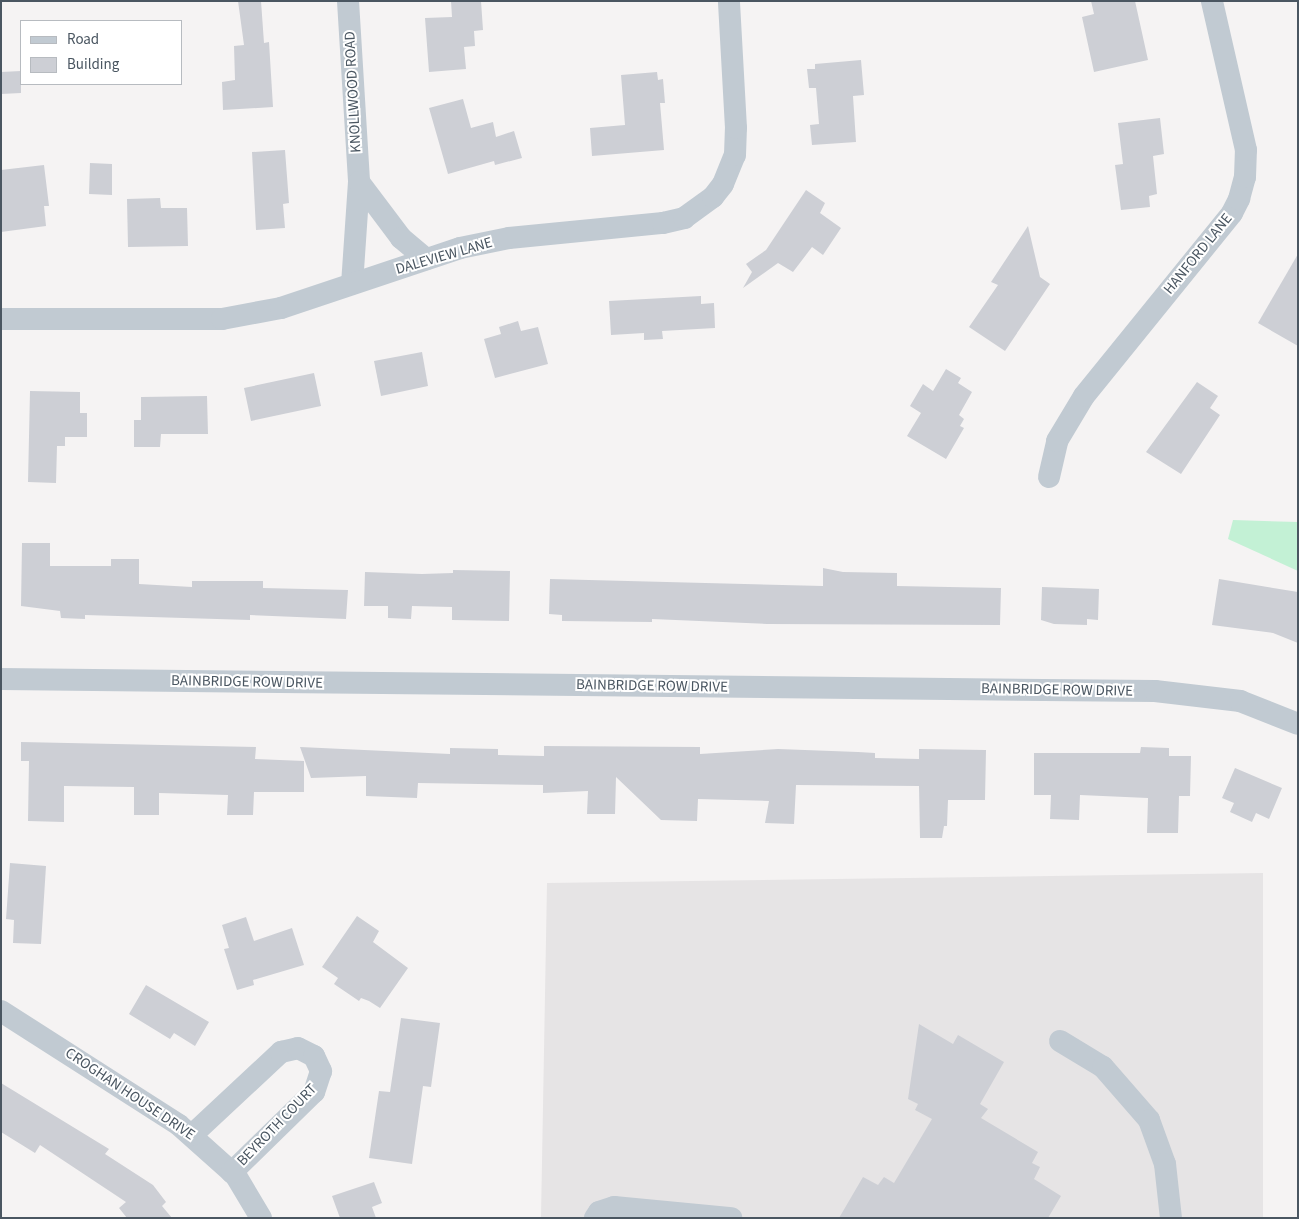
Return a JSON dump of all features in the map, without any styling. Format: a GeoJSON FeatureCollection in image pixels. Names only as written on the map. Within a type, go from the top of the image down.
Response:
{"type":"FeatureCollection","features":[{"type":"Feature","properties":{"kind":"street","name":"KNOLLWOOD ROAD"},"geometry":{"type":"LineString","coordinates":[[348,1],[359,182],[352,284]]}},
{"type":"Feature","properties":{"kind":"street","name":"DALEVIEW LANE"},"geometry":{"type":"LineString","coordinates":[[1,319],[222,319],[281,308],[426,260],[509,238],[663,223],[684,218],[704,206],[723,184],[735,155],[736,128],[730,1]]}},
{"type":"Feature","properties":{"kind":"street","name":"HANFORD LANE"},"geometry":{"type":"LineString","coordinates":[[1049,477],[1058,441],[1084,396],[1232,213],[1238,199],[1245,177],[1246,150],[1212,1]]}},
{"type":"Feature","properties":{"kind":"street"},"geometry":{"type":"LineString","coordinates":[[359,182],[401,238],[426,260]]}},
{"type":"Feature","properties":{"kind":"street","name":"BAINBRIDGE ROW DRIVE"},"geometry":{"type":"LineString","coordinates":[[1,679],[1155,690],[1240,701],[1298,724]]}},
{"type":"Feature","properties":{"kind":"street","name":"CROGHAN HOUSE DRIVE"},"geometry":{"type":"LineString","coordinates":[[1,1011],[102,1073],[192,1135],[232,1172],[260,1218]]}},
{"type":"Feature","properties":{"kind":"street"},"geometry":{"type":"LineString","coordinates":[[1060,1041],[1103,1067],[1149,1120],[1165,1164],[1171,1218]]}},
{"type":"Feature","properties":{"kind":"street","name":"BEYROTH COURT"},"geometry":{"type":"LineString","coordinates":[[192,1135],[281,1052],[298,1048],[314,1056],[319,1064],[321,1078],[314,1092],[232,1172]]}},
{"type":"Feature","properties":{"kind":"street"},"geometry":{"type":"LineString","coordinates":[[595,1218],[599,1212],[614,1207],[731,1218]]}},
{"type":"Feature","properties":{"kind":"shaded area"},"geometry":{"type":"Polygon","coordinates":[[[1263,873],[1263,1218],[541,1218],[547,883],[1263,873]]]}},
{"type":"Feature","properties":{"kind":"green space"},"geometry":{"type":"Polygon","coordinates":[[[1233,520],[1298,522],[1298,571],[1228,539],[1233,520]]]}},
{"type":"Feature","properties":{"kind":"building"},"geometry":{"type":"Polygon","coordinates":[[[238,1],[261,1],[264,43],[269,42],[273,107],[223,110],[222,82],[235,80],[234,46],[244,45],[238,1]]]}},
{"type":"Feature","properties":{"kind":"building"},"geometry":{"type":"Polygon","coordinates":[[[451,1],[481,1],[483,30],[474,31],[475,46],[464,47],[466,69],[429,72],[425,18],[452,17],[451,1]]]}},
{"type":"Feature","properties":{"kind":"building"},"geometry":{"type":"Polygon","coordinates":[[[1091,1],[1135,1],[1148,60],[1094,72],[1082,17],[1094,14],[1091,1]]]}},
{"type":"Feature","properties":{"kind":"building"},"geometry":{"type":"Polygon","coordinates":[[[861,60],[864,95],[853,96],[856,142],[812,145],[810,125],[819,124],[816,88],[809,88],[807,69],[815,69],[815,64],[861,60]]]}},
{"type":"Feature","properties":{"kind":"building"},"geometry":{"type":"Polygon","coordinates":[[[20,71],[21,93],[1,94],[1,72],[20,71]]]}},
{"type":"Feature","properties":{"kind":"building"},"geometry":{"type":"Polygon","coordinates":[[[657,72],[658,80],[663,79],[665,103],[660,103],[664,150],[592,156],[590,128],[625,125],[621,75],[657,72]]]}},
{"type":"Feature","properties":{"kind":"building"},"geometry":{"type":"Polygon","coordinates":[[[463,99],[471,128],[493,122],[496,137],[514,131],[522,158],[495,165],[494,161],[448,174],[429,108],[463,99]]]}},
{"type":"Feature","properties":{"kind":"building"},"geometry":{"type":"Polygon","coordinates":[[[1160,118],[1164,154],[1153,156],[1157,194],[1149,196],[1150,207],[1121,210],[1115,165],[1123,164],[1118,123],[1160,118]]]}},
{"type":"Feature","properties":{"kind":"building"},"geometry":{"type":"Polygon","coordinates":[[[285,150],[289,203],[283,204],[285,228],[256,230],[252,152],[285,150]]]}},
{"type":"Feature","properties":{"kind":"building"},"geometry":{"type":"Polygon","coordinates":[[[90,163],[112,164],[112,195],[89,194],[90,163]]]}},
{"type":"Feature","properties":{"kind":"building"},"geometry":{"type":"Polygon","coordinates":[[[44,165],[49,206],[44,206],[46,226],[1,232],[1,170],[44,165]]]}},
{"type":"Feature","properties":{"kind":"building"},"geometry":{"type":"Polygon","coordinates":[[[806,190],[825,203],[820,213],[841,228],[823,255],[812,247],[793,272],[778,263],[743,288],[752,272],[746,264],[766,250],[806,190]]]}},
{"type":"Feature","properties":{"kind":"building"},"geometry":{"type":"Polygon","coordinates":[[[160,198],[161,208],[187,208],[188,246],[128,247],[127,199],[160,198]]]}},
{"type":"Feature","properties":{"kind":"building"},"geometry":{"type":"Polygon","coordinates":[[[1028,226],[1040,277],[1050,284],[1005,351],[969,327],[998,285],[991,282],[1028,226]]]}},
{"type":"Feature","properties":{"kind":"building"},"geometry":{"type":"Polygon","coordinates":[[[1298,254],[1298,346],[1258,323],[1298,254]]]}},
{"type":"Feature","properties":{"kind":"building"},"geometry":{"type":"Polygon","coordinates":[[[701,296],[701,304],[714,303],[715,328],[662,331],[663,339],[644,340],[644,333],[611,335],[609,301],[701,296]]]}},
{"type":"Feature","properties":{"kind":"building"},"geometry":{"type":"Polygon","coordinates":[[[518,321],[521,331],[538,327],[548,364],[495,378],[484,339],[501,334],[499,327],[518,321]]]}},
{"type":"Feature","properties":{"kind":"building"},"geometry":{"type":"Polygon","coordinates":[[[422,352],[428,386],[381,396],[374,361],[422,352]]]}},
{"type":"Feature","properties":{"kind":"building"},"geometry":{"type":"Polygon","coordinates":[[[946,369],[961,378],[958,383],[972,392],[959,415],[964,419],[960,426],[964,428],[946,459],[907,436],[921,413],[910,406],[923,384],[933,391],[946,369]]]}},
{"type":"Feature","properties":{"kind":"building"},"geometry":{"type":"Polygon","coordinates":[[[314,373],[321,406],[251,421],[244,388],[314,373]]]}},
{"type":"Feature","properties":{"kind":"building"},"geometry":{"type":"Polygon","coordinates":[[[1197,382],[1218,396],[1210,408],[1220,415],[1181,474],[1146,452],[1197,382]]]}},
{"type":"Feature","properties":{"kind":"building"},"geometry":{"type":"Polygon","coordinates":[[[30,391],[80,392],[80,413],[87,413],[87,437],[65,437],[65,446],[57,446],[56,483],[28,482],[30,391]]]}},
{"type":"Feature","properties":{"kind":"building"},"geometry":{"type":"Polygon","coordinates":[[[207,396],[208,434],[161,434],[160,447],[134,447],[134,420],[141,420],[141,397],[207,396]]]}},
{"type":"Feature","properties":{"kind":"building"},"geometry":{"type":"Polygon","coordinates":[[[22,543],[50,543],[50,566],[111,566],[111,559],[139,559],[139,584],[192,587],[192,581],[263,581],[263,588],[348,590],[346,619],[250,615],[250,620],[85,615],[85,619],[61,618],[60,611],[21,606],[22,543]]]}},
{"type":"Feature","properties":{"kind":"building"},"geometry":{"type":"Polygon","coordinates":[[[823,568],[843,572],[897,573],[897,586],[1001,588],[1000,625],[767,624],[652,619],[652,622],[562,621],[562,615],[549,614],[550,579],[823,586],[823,568]]]}},
{"type":"Feature","properties":{"kind":"building"},"geometry":{"type":"Polygon","coordinates":[[[453,570],[510,571],[509,621],[452,620],[452,607],[412,606],[411,619],[388,618],[388,606],[364,606],[365,572],[422,574],[453,573],[453,570]]]}},
{"type":"Feature","properties":{"kind":"building"},"geometry":{"type":"Polygon","coordinates":[[[1219,579],[1298,592],[1298,643],[1273,633],[1212,625],[1219,579]]]}},
{"type":"Feature","properties":{"kind":"building"},"geometry":{"type":"Polygon","coordinates":[[[1042,587],[1099,589],[1098,620],[1087,619],[1087,625],[1054,624],[1041,620],[1042,587]]]}},
{"type":"Feature","properties":{"kind":"building"},"geometry":{"type":"Polygon","coordinates":[[[21,742],[256,747],[255,759],[304,761],[304,792],[254,792],[253,815],[227,815],[228,795],[159,793],[159,815],[134,815],[134,787],[64,786],[64,822],[28,821],[29,761],[21,761],[21,742]]]}},
{"type":"Feature","properties":{"kind":"building"},"geometry":{"type":"Polygon","coordinates":[[[544,746],[700,747],[700,754],[778,749],[875,753],[875,758],[919,759],[919,749],[986,750],[985,800],[948,800],[947,826],[944,826],[942,838],[920,838],[919,786],[796,785],[794,824],[765,823],[769,801],[698,799],[697,821],[661,820],[616,777],[615,814],[587,814],[588,791],[543,793],[543,785],[418,783],[417,798],[366,796],[366,776],[311,778],[300,747],[450,754],[450,748],[498,749],[498,755],[544,756],[544,746]]]}},
{"type":"Feature","properties":{"kind":"building"},"geometry":{"type":"Polygon","coordinates":[[[1141,747],[1169,748],[1169,756],[1191,756],[1190,796],[1179,796],[1178,833],[1147,833],[1148,798],[1080,795],[1079,820],[1050,819],[1051,795],[1034,795],[1034,753],[1140,753],[1141,747]]]}},
{"type":"Feature","properties":{"kind":"building"},"geometry":{"type":"Polygon","coordinates":[[[1235,768],[1282,788],[1269,819],[1256,813],[1252,822],[1230,812],[1234,803],[1222,798],[1235,768]]]}},
{"type":"Feature","properties":{"kind":"building"},"geometry":{"type":"Polygon","coordinates":[[[10,863],[46,866],[41,944],[13,943],[14,920],[6,919],[10,863]]]}},
{"type":"Feature","properties":{"kind":"building"},"geometry":{"type":"Polygon","coordinates":[[[357,916],[379,931],[373,942],[408,968],[380,1008],[361,998],[359,1001],[334,984],[338,978],[322,967],[357,916]]]}},
{"type":"Feature","properties":{"kind":"building"},"geometry":{"type":"Polygon","coordinates":[[[246,917],[254,941],[292,928],[304,965],[253,980],[254,985],[237,990],[224,949],[229,948],[222,925],[246,917]]]}},
{"type":"Feature","properties":{"kind":"building"},"geometry":{"type":"Polygon","coordinates":[[[146,985],[209,1022],[195,1046],[174,1033],[170,1039],[129,1014],[146,985]]]}},
{"type":"Feature","properties":{"kind":"building"},"geometry":{"type":"Polygon","coordinates":[[[401,1018],[440,1023],[431,1087],[423,1086],[412,1164],[369,1158],[379,1091],[390,1092],[401,1018]]]}},
{"type":"Feature","properties":{"kind":"building"},"geometry":{"type":"Polygon","coordinates":[[[919,1024],[953,1044],[958,1035],[1004,1062],[980,1104],[988,1109],[981,1118],[1038,1152],[1032,1163],[1040,1167],[1034,1179],[1061,1196],[1048,1218],[839,1218],[863,1177],[878,1185],[884,1177],[894,1183],[932,1119],[915,1110],[918,1104],[908,1099],[919,1024]]]}},
{"type":"Feature","properties":{"kind":"building"},"geometry":{"type":"Polygon","coordinates":[[[1,1083],[109,1149],[105,1154],[153,1185],[166,1202],[162,1206],[172,1218],[127,1218],[119,1208],[126,1202],[40,1145],[35,1153],[1,1132],[1,1083]]]}},
{"type":"Feature","properties":{"kind":"building"},"geometry":{"type":"Polygon","coordinates":[[[374,1182],[382,1203],[372,1207],[376,1218],[340,1218],[332,1196],[374,1182]]]}}]}
